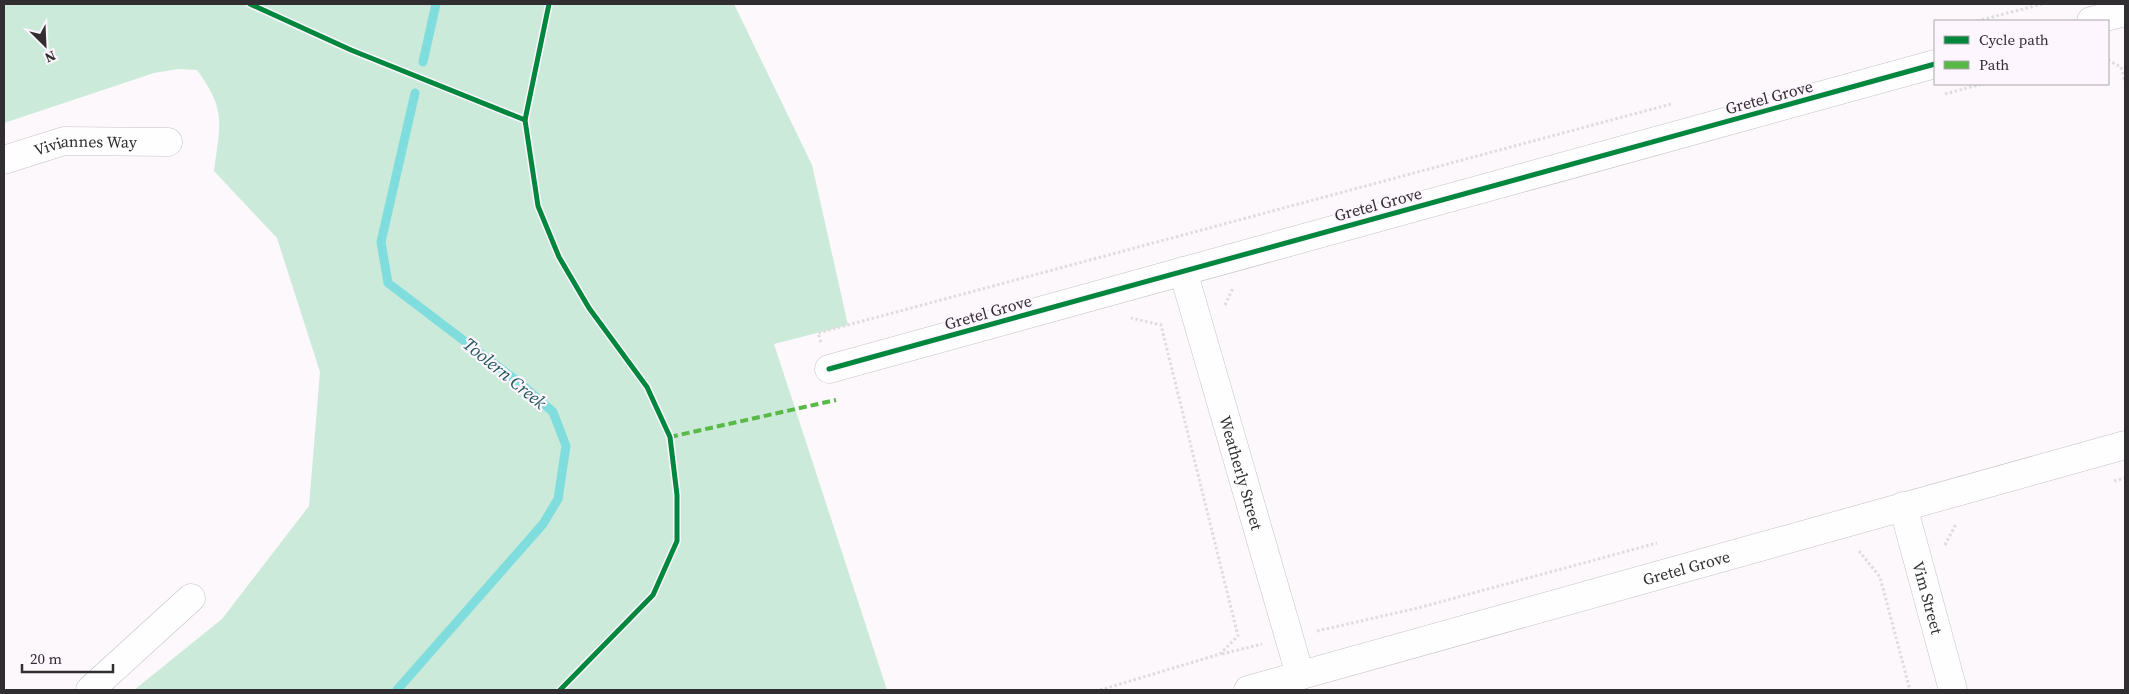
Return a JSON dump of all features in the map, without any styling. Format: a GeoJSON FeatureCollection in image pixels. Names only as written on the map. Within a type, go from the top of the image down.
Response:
{"type":"FeatureCollection","features":[{"type":"Feature","properties":{"kind":"street"},"geometry":{"type":"LineString","coordinates":[[2094,20],[2125,12]]}},
{"type":"Feature","properties":{"kind":"street","name":"Gretel Grove"},"geometry":{"type":"LineString","coordinates":[[829,369],[1934,64]]}},
{"type":"Feature","properties":{"kind":"street","name":"Viviannes Way"},"geometry":{"type":"LineString","coordinates":[[4,160],[64,141],[168,142]]}},
{"type":"Feature","properties":{"kind":"street","name":"Weatherly Street"},"geometry":{"type":"LineString","coordinates":[[1183,271],[1300,675]]}},
{"type":"Feature","properties":{"kind":"street","name":"Gretel Grove"},"geometry":{"type":"LineString","coordinates":[[1248,690],[2125,445]]}},
{"type":"Feature","properties":{"kind":"street","name":"Vim Street"},"geometry":{"type":"LineString","coordinates":[[1903,506],[1953,690]]}},
{"type":"Feature","properties":{"kind":"street"},"geometry":{"type":"LineString","coordinates":[[90,690],[191,598]]}},
{"type":"Feature","properties":{"kind":"path"},"geometry":{"type":"LineString","coordinates":[[1981,20],[2042,4]]}},
{"type":"Feature","properties":{"kind":"path"},"geometry":{"type":"LineString","coordinates":[[2109,61],[2121,67],[2125,82]]}},
{"type":"Feature","properties":{"kind":"path"},"geometry":{"type":"LineString","coordinates":[[829,369],[818,333],[1678,102]]}},
{"type":"Feature","properties":{"kind":"path"},"geometry":{"type":"LineString","coordinates":[[1123,320],[1132,318],[1161,325],[1238,636],[1220,654]]}},
{"type":"Feature","properties":{"kind":"path"},"geometry":{"type":"LineString","coordinates":[[2106,483],[2125,478]]}},
{"type":"Feature","properties":{"kind":"path"},"geometry":{"type":"LineString","coordinates":[[1941,554],[1955,524],[1964,522]]}},
{"type":"Feature","properties":{"kind":"path"},"geometry":{"type":"LineString","coordinates":[[1100,690],[1220,654],[1418,608],[1666,540]]}},
{"type":"Feature","properties":{"kind":"path"},"geometry":{"type":"LineString","coordinates":[[1859,551],[1880,577],[1910,690]]}},
{"type":"Feature","properties":{"kind":"green space"},"geometry":{"type":"Polygon","coordinates":[[[4,4],[734,4],[812,165],[848,325],[774,344],[887,690],[134,690],[222,619],[309,506],[320,372],[277,238],[214,171],[219,118],[213,96],[197,70],[178,69],[154,73],[4,123],[4,4]]]}},
{"type":"Feature","properties":{"kind":"waterway","name":"Toolern Creek"},"geometry":{"type":"LineString","coordinates":[[423,62],[436,4]]}},
{"type":"Feature","properties":{"kind":"waterway","name":"Toolern Creek"},"geometry":{"type":"LineString","coordinates":[[397,690],[543,524],[558,499],[566,446],[553,412],[521,384],[388,283],[381,242],[415,93]]}},
{"type":"Feature","properties":{"kind":"marked path"},"geometry":{"type":"LineString","coordinates":[[670,437],[836,400]]}},
{"type":"Feature","properties":{"kind":"cycle path"},"geometry":{"type":"LineString","coordinates":[[250,4],[351,50],[525,120]]}},
{"type":"Feature","properties":{"kind":"cycle path"},"geometry":{"type":"LineString","coordinates":[[549,4],[525,120],[538,206],[559,257],[589,308],[647,387],[670,437],[677,495],[677,541],[653,595],[560,690]]}},
{"type":"Feature","properties":{"kind":"cycle path"},"geometry":{"type":"LineString","coordinates":[[829,369],[1934,64]]}}]}
